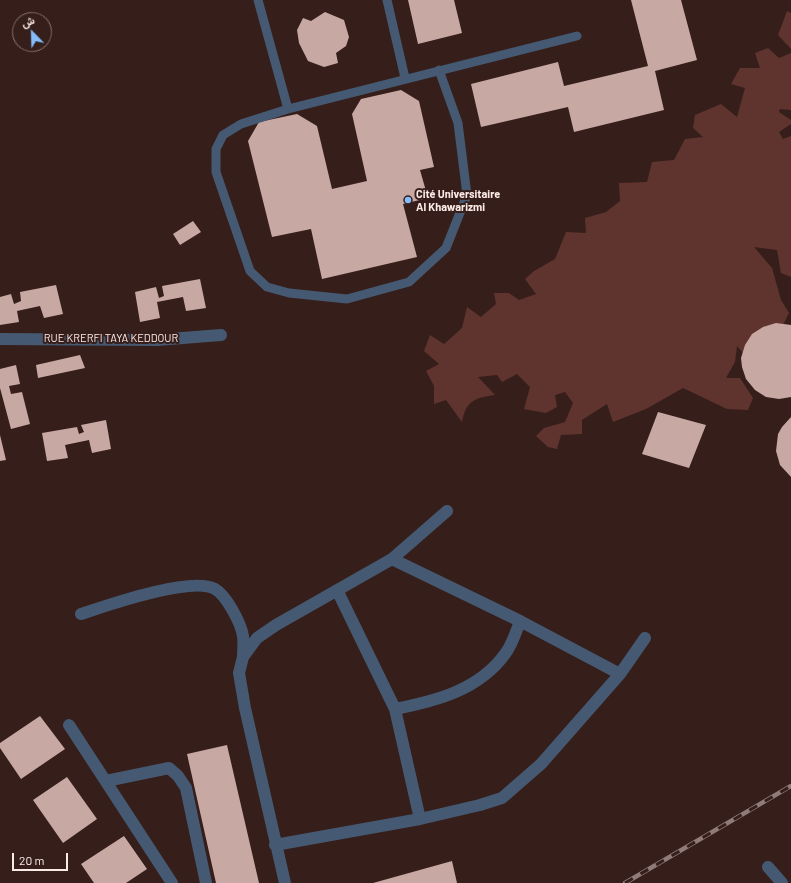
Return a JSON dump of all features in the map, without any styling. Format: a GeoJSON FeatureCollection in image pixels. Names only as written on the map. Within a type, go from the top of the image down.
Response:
{"type":"FeatureCollection","features":[{"type":"Feature","properties":{"kind":"street","name":"RUE KRERFI TAYA KEDDOUR"},"geometry":{"type":"LineString","coordinates":[[0,339],[157,340],[221,335]]}},
{"type":"Feature","properties":{"kind":"street"},"geometry":{"type":"LineString","coordinates":[[284,883],[245,708],[239,673],[244,657],[257,638],[276,625],[392,559],[447,511]]}},
{"type":"Feature","properties":{"kind":"street"},"geometry":{"type":"LineString","coordinates":[[392,559],[520,621],[620,674]]}},
{"type":"Feature","properties":{"kind":"street"},"geometry":{"type":"LineString","coordinates":[[81,614],[159,590],[204,585],[216,589],[224,596],[237,619],[243,634],[244,657]]}},
{"type":"Feature","properties":{"kind":"street"},"geometry":{"type":"LineString","coordinates":[[337,590],[395,709],[420,819]]}},
{"type":"Feature","properties":{"kind":"street"},"geometry":{"type":"LineString","coordinates":[[395,709],[438,699],[464,689],[484,676],[505,654],[520,621]]}},
{"type":"Feature","properties":{"kind":"street"},"geometry":{"type":"LineString","coordinates":[[275,845],[420,819],[480,805],[502,798],[541,764],[620,674],[645,638]]}},
{"type":"Feature","properties":{"kind":"street"},"geometry":{"type":"LineString","coordinates":[[69,725],[172,883]]}},
{"type":"Feature","properties":{"kind":"street"},"geometry":{"type":"LineString","coordinates":[[106,781],[169,768],[178,776],[186,788],[206,883]]}},
{"type":"Feature","properties":{"kind":"street"},"geometry":{"type":"LineString","coordinates":[[768,866],[782,883]]}},
{"type":"Feature","properties":{"kind":"lane"},"geometry":{"type":"LineString","coordinates":[[258,0],[288,109]]}},
{"type":"Feature","properties":{"kind":"lane"},"geometry":{"type":"LineString","coordinates":[[387,0],[405,78]]}},
{"type":"Feature","properties":{"kind":"lane"},"geometry":{"type":"LineString","coordinates":[[439,70],[458,122],[467,195],[446,248],[409,282],[347,299],[289,293],[267,287],[250,271],[216,172],[216,149],[223,135],[241,124],[288,109],[405,78],[577,36]]}},
{"type":"Feature","properties":{"kind":"shaded area"},"geometry":{"type":"Polygon","coordinates":[[[787,11],[791,13],[791,49],[778,35],[787,11]]]}},
{"type":"Feature","properties":{"kind":"shaded area"},"geometry":{"type":"Polygon","coordinates":[[[768,48],[779,58],[791,53],[791,110],[780,109],[779,112],[791,120],[791,124],[779,132],[783,139],[791,136],[791,277],[781,273],[777,250],[754,247],[772,268],[781,300],[789,313],[778,335],[749,360],[737,346],[735,362],[726,378],[740,378],[753,398],[748,410],[727,409],[683,388],[646,409],[613,422],[607,404],[582,420],[582,434],[561,435],[557,449],[548,447],[536,436],[544,428],[565,422],[573,403],[565,392],[555,395],[557,407],[546,413],[524,409],[530,387],[517,374],[502,382],[497,375],[478,377],[495,395],[476,399],[472,402],[466,409],[462,422],[446,400],[434,404],[434,386],[426,371],[439,364],[424,351],[430,335],[444,344],[462,328],[467,307],[481,317],[496,304],[494,293],[509,293],[519,300],[536,294],[525,279],[534,271],[555,259],[566,232],[586,233],[585,218],[606,212],[620,201],[619,183],[647,182],[652,162],[674,160],[685,139],[703,137],[693,128],[695,115],[721,104],[737,117],[745,88],[731,84],[740,68],[760,68],[755,53],[768,48]]]}},
{"type":"Feature","properties":{"kind":"building"},"geometry":{"type":"Polygon","coordinates":[[[408,0],[454,0],[462,33],[418,44],[408,0]]]}},
{"type":"Feature","properties":{"kind":"building"},"geometry":{"type":"Polygon","coordinates":[[[631,0],[681,0],[697,60],[655,71],[664,110],[574,132],[568,107],[481,127],[471,84],[558,62],[564,86],[648,66],[631,0]]]}},
{"type":"Feature","properties":{"kind":"building"},"geometry":{"type":"Polygon","coordinates":[[[325,12],[344,20],[349,37],[346,46],[336,53],[338,63],[324,67],[308,61],[299,43],[297,30],[303,18],[311,21],[325,12]]]}},
{"type":"Feature","properties":{"kind":"building"},"geometry":{"type":"Polygon","coordinates":[[[401,90],[419,101],[434,167],[420,170],[428,198],[403,204],[417,257],[322,279],[311,229],[272,237],[248,141],[259,122],[297,114],[317,126],[332,189],[367,181],[352,114],[361,99],[401,90]]]}},
{"type":"Feature","properties":{"kind":"building"},"geometry":{"type":"Polygon","coordinates":[[[193,221],[201,232],[180,245],[173,234],[193,221]]]}},
{"type":"Feature","properties":{"kind":"building"},"geometry":{"type":"Polygon","coordinates":[[[200,279],[206,308],[186,311],[183,297],[157,302],[160,318],[140,322],[135,292],[156,287],[159,298],[164,296],[162,286],[200,279]]]}},
{"type":"Feature","properties":{"kind":"building"},"geometry":{"type":"Polygon","coordinates":[[[56,285],[63,314],[44,318],[40,306],[17,311],[19,322],[0,325],[0,297],[11,294],[14,304],[21,301],[20,292],[56,285]]]}},
{"type":"Feature","properties":{"kind":"building"},"geometry":{"type":"Polygon","coordinates":[[[776,323],[791,325],[791,397],[779,399],[766,397],[755,390],[746,379],[741,358],[745,345],[752,334],[763,327],[776,323]]]}},
{"type":"Feature","properties":{"kind":"building"},"geometry":{"type":"Polygon","coordinates":[[[80,355],[85,368],[38,378],[36,365],[80,355]]]}},
{"type":"Feature","properties":{"kind":"building"},"geometry":{"type":"Polygon","coordinates":[[[16,365],[20,384],[9,386],[11,394],[22,392],[30,424],[11,429],[0,388],[0,369],[16,365]]]}},
{"type":"Feature","properties":{"kind":"building"},"geometry":{"type":"Polygon","coordinates":[[[658,412],[706,425],[689,468],[642,454],[658,412]]]}},
{"type":"Feature","properties":{"kind":"building"},"geometry":{"type":"Polygon","coordinates":[[[791,417],[791,477],[780,465],[776,451],[778,434],[791,417]]]}},
{"type":"Feature","properties":{"kind":"building"},"geometry":{"type":"Polygon","coordinates":[[[106,420],[111,449],[92,453],[89,440],[65,445],[68,458],[47,461],[42,433],[77,427],[79,434],[84,432],[81,425],[106,420]]]}},
{"type":"Feature","properties":{"kind":"building"},"geometry":{"type":"Polygon","coordinates":[[[0,435],[6,460],[0,461],[0,435]]]}},
{"type":"Feature","properties":{"kind":"building"},"geometry":{"type":"Polygon","coordinates":[[[40,716],[65,749],[21,779],[0,748],[0,743],[40,716]]]}},
{"type":"Feature","properties":{"kind":"building"},"geometry":{"type":"Polygon","coordinates":[[[227,745],[259,883],[216,883],[187,754],[227,745]]]}},
{"type":"Feature","properties":{"kind":"building"},"geometry":{"type":"Polygon","coordinates":[[[67,777],[97,819],[63,843],[33,800],[67,777]]]}},
{"type":"Feature","properties":{"kind":"building"},"geometry":{"type":"Polygon","coordinates":[[[124,836],[147,869],[126,883],[94,883],[81,864],[124,836]]]}},
{"type":"Feature","properties":{"kind":"building"},"geometry":{"type":"Polygon","coordinates":[[[452,861],[457,883],[373,883],[452,861]]]}},
{"type":"Feature","properties":{"kind":"railway"},"geometry":{"type":"LineString","coordinates":[[625,883],[791,786]]}},
{"type":"Feature","properties":{"kind":"place","name":"Cité Universitaire Al Khawarizmi"},"geometry":{"type":"Point","coordinates":[408,200]}}]}
